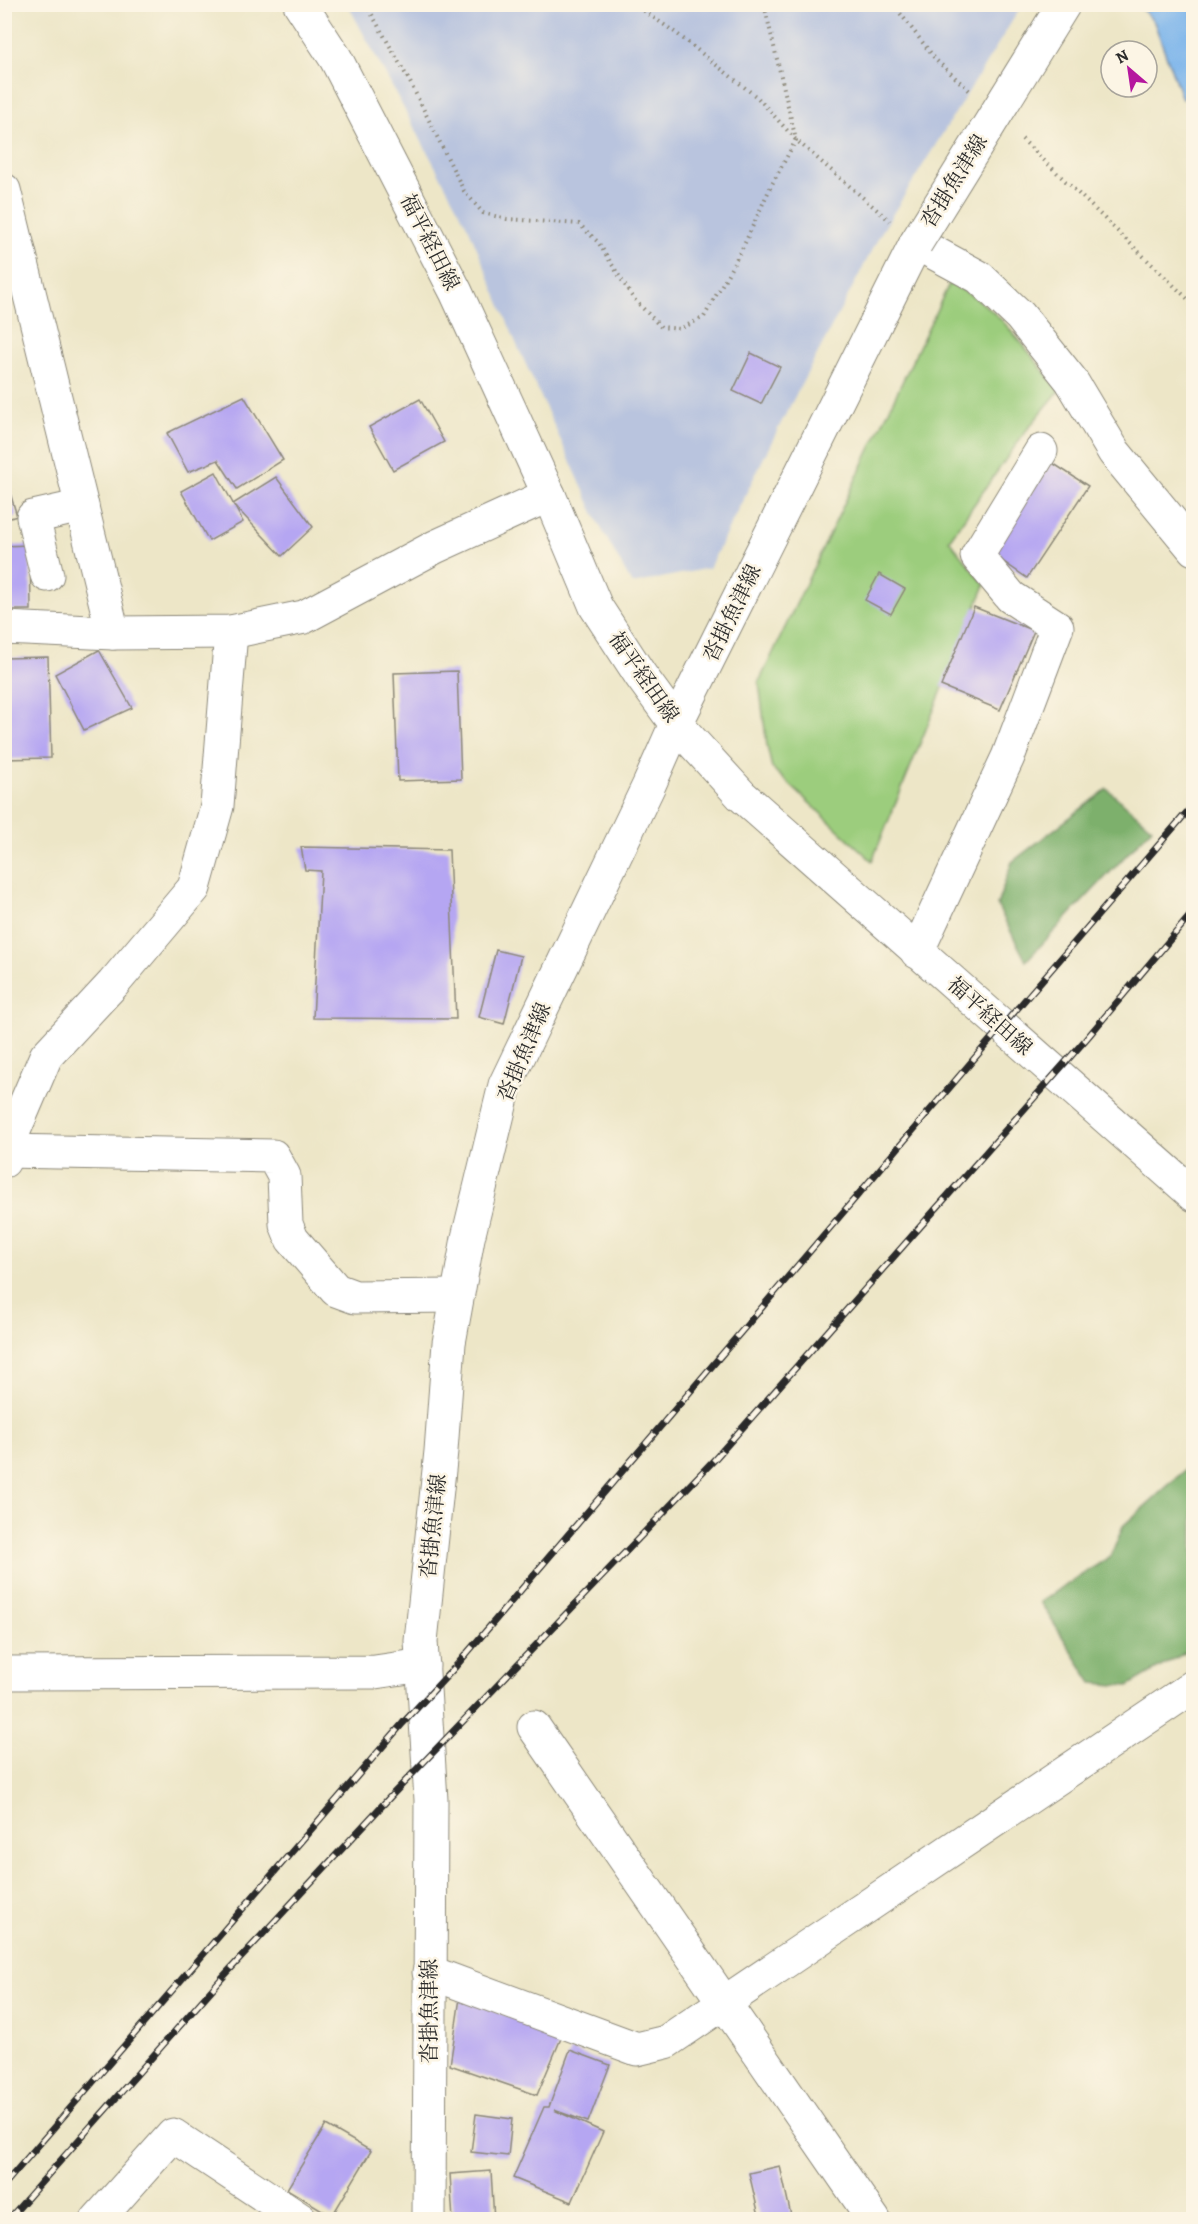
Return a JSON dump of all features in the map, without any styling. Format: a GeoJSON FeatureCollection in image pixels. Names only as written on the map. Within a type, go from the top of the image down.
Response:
{"type":"FeatureCollection","features":[{"type":"Feature","properties":{"kind":"street","name":"福平経田線"},"geometry":{"type":"LineString","coordinates":[[300,4],[336,59],[450,281],[507,401],[596,607],[676,724],[741,795],[1194,1195]]}},
{"type":"Feature","properties":{"kind":"street","name":"沓掛魚津線"},"geometry":{"type":"LineString","coordinates":[[429,2220],[431,1800],[421,1641],[441,1451],[449,1343],[468,1239],[505,1085],[676,724],[916,243],[1064,4]]}},
{"type":"Feature","properties":{"kind":"street"},"geometry":{"type":"LineString","coordinates":[[4,190],[113,633]]}},
{"type":"Feature","properties":{"kind":"street"},"geometry":{"type":"LineString","coordinates":[[916,243],[979,277],[1020,316],[1071,380],[1114,452],[1194,549]]}},
{"type":"Feature","properties":{"kind":"street"},"geometry":{"type":"LineString","coordinates":[[917,952],[1008,757],[1057,627],[1011,597],[977,556],[1041,452]]}},
{"type":"Feature","properties":{"kind":"street"},"geometry":{"type":"LineString","coordinates":[[4,628],[113,633],[231,632],[304,617],[435,547],[549,495]]}},
{"type":"Feature","properties":{"kind":"street"},"geometry":{"type":"LineString","coordinates":[[47,575],[33,517],[82,506]]}},
{"type":"Feature","properties":{"kind":"street"},"geometry":{"type":"LineString","coordinates":[[231,632],[217,806],[194,888],[113,984],[46,1056],[6,1155],[273,1156],[285,1176],[286,1224],[292,1239],[336,1290],[355,1298],[457,1296]]}},
{"type":"Feature","properties":{"kind":"street"},"geometry":{"type":"LineString","coordinates":[[4,1673],[375,1672],[423,1665]]}},
{"type":"Feature","properties":{"kind":"street"},"geometry":{"type":"LineString","coordinates":[[429,1972],[637,2049],[666,2042],[1194,1686]]}},
{"type":"Feature","properties":{"kind":"street"},"geometry":{"type":"LineString","coordinates":[[534,1727],[874,2220]]}},
{"type":"Feature","properties":{"kind":"street"},"geometry":{"type":"LineString","coordinates":[[97,2220],[173,2135],[301,2220]]}},
{"type":"Feature","properties":{"kind":"path"},"geometry":{"type":"LineString","coordinates":[[366,4],[409,80],[464,191],[483,213],[507,219],[579,224],[598,242],[633,298],[662,327],[680,329],[704,317],[744,245],[771,186],[796,140],[764,4]]}},
{"type":"Feature","properties":{"kind":"path"},"geometry":{"type":"LineString","coordinates":[[634,4],[676,33],[758,98],[796,140],[916,243]]}},
{"type":"Feature","properties":{"kind":"path"},"geometry":{"type":"LineString","coordinates":[[893,4],[936,60],[978,99]]}},
{"type":"Feature","properties":{"kind":"path"},"geometry":{"type":"LineString","coordinates":[[1020,137],[1194,305]]}},
{"type":"Feature","properties":{"kind":"shaded area"},"geometry":{"type":"Polygon","coordinates":[[[348,5],[1022,5],[881,233],[781,423],[709,568],[632,584],[601,528],[517,345],[469,229],[348,5]]]}},
{"type":"Feature","properties":{"kind":"green space"},"geometry":{"type":"Polygon","coordinates":[[[949,284],[966,292],[997,315],[1059,391],[1025,432],[949,540],[985,585],[872,861],[772,768],[759,682],[949,284]]]}},
{"type":"Feature","properties":{"kind":"green space"},"geometry":{"type":"Polygon","coordinates":[[[1107,789],[1152,828],[1026,961],[997,905],[1012,862],[1107,789]]]}},
{"type":"Feature","properties":{"kind":"green space"},"geometry":{"type":"Polygon","coordinates":[[[1193,1463],[1193,1648],[1128,1686],[1092,1683],[1040,1602],[1111,1556],[1123,1526],[1193,1463]]]}},
{"type":"Feature","properties":{"kind":"water"},"geometry":{"type":"Polygon","coordinates":[[[1138,5],[1193,5],[1193,100],[1182,99],[1154,22],[1138,5]]]}},
{"type":"Feature","properties":{"kind":"building"},"geometry":{"type":"Polygon","coordinates":[[[751,353],[780,367],[761,404],[733,391],[751,353]]]}},
{"type":"Feature","properties":{"kind":"building"},"geometry":{"type":"Polygon","coordinates":[[[244,396],[283,460],[237,489],[218,460],[188,472],[167,433],[244,396]]]}},
{"type":"Feature","properties":{"kind":"building"},"geometry":{"type":"Polygon","coordinates":[[[420,399],[444,442],[393,470],[369,427],[420,399]]]}},
{"type":"Feature","properties":{"kind":"building"},"geometry":{"type":"Polygon","coordinates":[[[1051,462],[1088,486],[1027,578],[991,553],[1051,462]]]}},
{"type":"Feature","properties":{"kind":"building"},"geometry":{"type":"Polygon","coordinates":[[[216,472],[243,522],[209,541],[181,491],[216,472]]]}},
{"type":"Feature","properties":{"kind":"building"},"geometry":{"type":"Polygon","coordinates":[[[4,473],[17,516],[4,520],[4,473]]]}},
{"type":"Feature","properties":{"kind":"building"},"geometry":{"type":"Polygon","coordinates":[[[276,477],[313,527],[282,556],[233,504],[276,477]]]}},
{"type":"Feature","properties":{"kind":"building"},"geometry":{"type":"Polygon","coordinates":[[[30,545],[31,610],[4,610],[4,546],[30,545]]]}},
{"type":"Feature","properties":{"kind":"building"},"geometry":{"type":"Polygon","coordinates":[[[879,574],[905,589],[891,614],[865,600],[879,574]]]}},
{"type":"Feature","properties":{"kind":"building"},"geometry":{"type":"Polygon","coordinates":[[[974,607],[1034,631],[1000,710],[941,686],[974,607]]]}},
{"type":"Feature","properties":{"kind":"building"},"geometry":{"type":"Polygon","coordinates":[[[99,650],[132,708],[84,730],[55,674],[99,650]]]}},
{"type":"Feature","properties":{"kind":"building"},"geometry":{"type":"Polygon","coordinates":[[[48,657],[51,758],[4,759],[4,658],[48,657]]]}},
{"type":"Feature","properties":{"kind":"building"},"geometry":{"type":"Polygon","coordinates":[[[457,671],[461,779],[398,781],[394,673],[457,671]]]}},
{"type":"Feature","properties":{"kind":"building"},"geometry":{"type":"Polygon","coordinates":[[[301,847],[449,850],[456,1019],[313,1018],[321,871],[305,870],[301,847]]]}},
{"type":"Feature","properties":{"kind":"building"},"geometry":{"type":"Polygon","coordinates":[[[496,950],[521,956],[504,1024],[479,1017],[496,950]]]}},
{"type":"Feature","properties":{"kind":"building"},"geometry":{"type":"Polygon","coordinates":[[[460,1998],[562,2036],[537,2095],[450,2065],[460,1998]]]}},
{"type":"Feature","properties":{"kind":"building"},"geometry":{"type":"Polygon","coordinates":[[[570,2050],[610,2065],[588,2122],[554,2110],[603,2132],[572,2202],[513,2178],[544,2107],[549,2107],[570,2050]]]}},
{"type":"Feature","properties":{"kind":"building"},"geometry":{"type":"Polygon","coordinates":[[[476,2114],[512,2119],[508,2156],[471,2152],[476,2114]]]}},
{"type":"Feature","properties":{"kind":"building"},"geometry":{"type":"Polygon","coordinates":[[[326,2125],[371,2151],[332,2216],[287,2189],[326,2125]]]}},
{"type":"Feature","properties":{"kind":"building"},"geometry":{"type":"Polygon","coordinates":[[[780,2166],[792,2220],[760,2220],[749,2173],[780,2166]]]}},
{"type":"Feature","properties":{"kind":"building"},"geometry":{"type":"Polygon","coordinates":[[[491,2171],[494,2220],[453,2220],[450,2174],[491,2171]]]}},
{"type":"Feature","properties":{"kind":"railway"},"geometry":{"type":"LineString","coordinates":[[4,2185],[403,1723],[456,1666],[1194,804]]}},
{"type":"Feature","properties":{"kind":"railway"},"geometry":{"type":"LineString","coordinates":[[8,2220],[222,1978],[391,1796],[714,1460],[1087,1038],[1194,911]]}}]}
